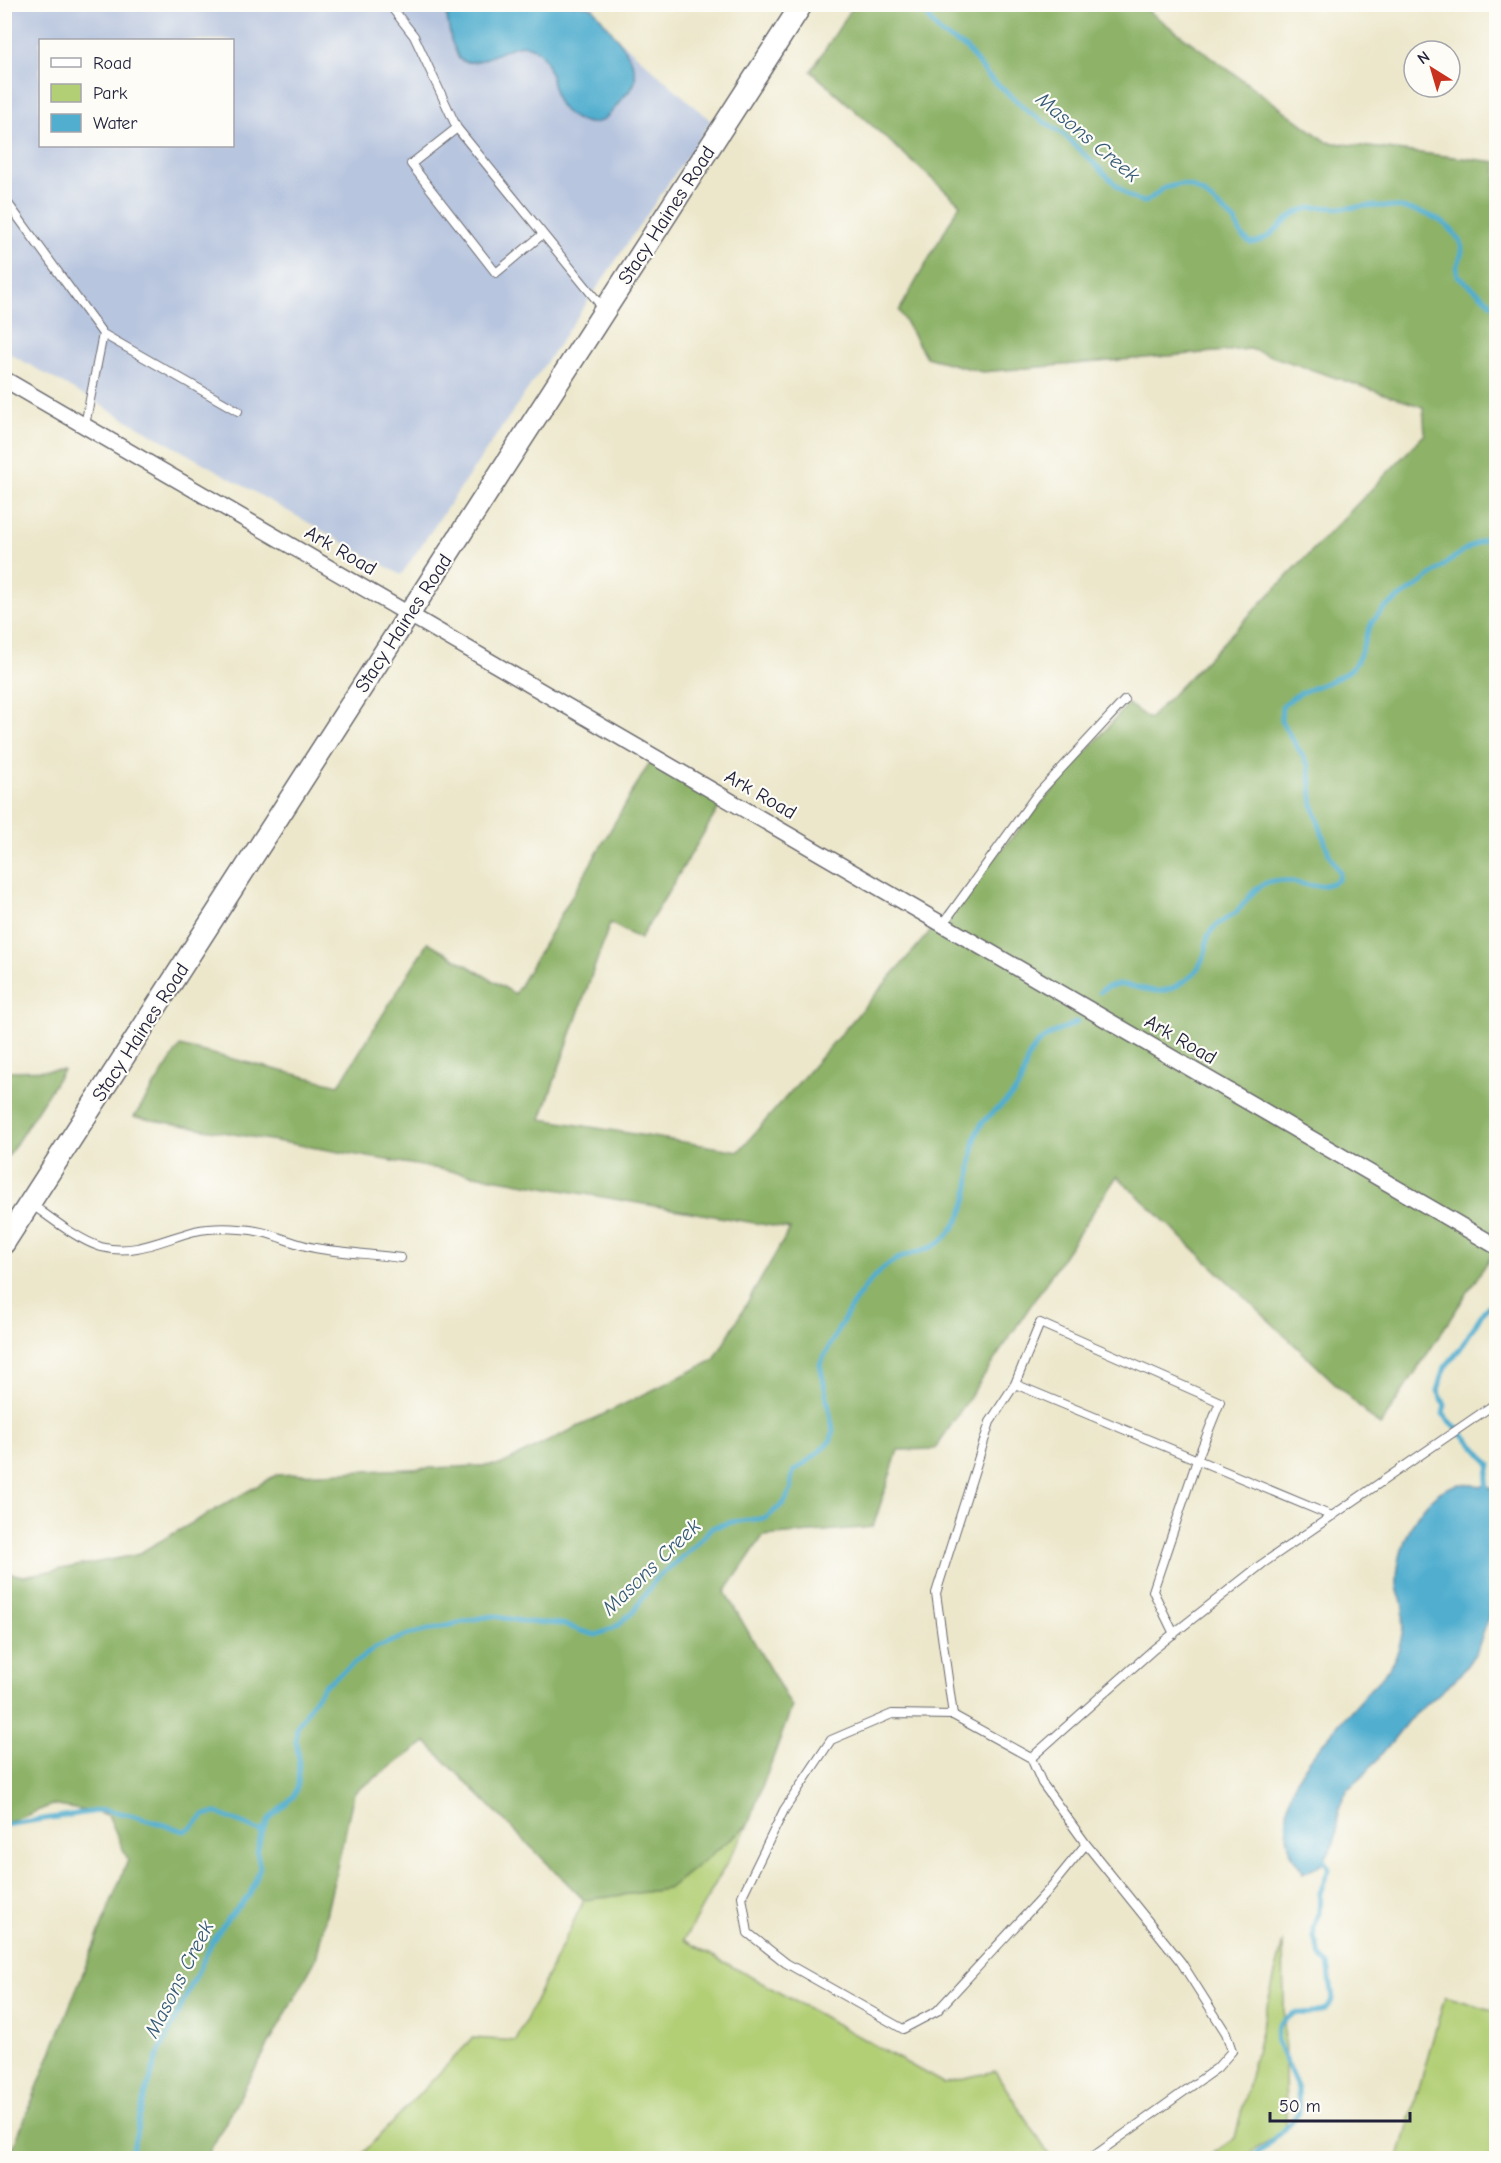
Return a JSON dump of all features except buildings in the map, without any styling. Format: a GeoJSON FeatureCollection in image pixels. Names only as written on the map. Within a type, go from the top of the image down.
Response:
{"type":"FeatureCollection","features":[{"type":"Feature","properties":{"kind":"street","name":"Stacy Haines Road"},"geometry":{"type":"LineString","coordinates":[[4,1243],[802,4]]}},
{"type":"Feature","properties":{"kind":"street","name":"Ark Road"},"geometry":{"type":"LineString","coordinates":[[4,379],[1497,1246]]}},
{"type":"Feature","properties":{"kind":"lane"},"geometry":{"type":"LineString","coordinates":[[389,4],[414,36],[457,128],[604,310]]}},
{"type":"Feature","properties":{"kind":"lane"},"geometry":{"type":"LineString","coordinates":[[457,128],[411,164],[496,273],[543,234]]}},
{"type":"Feature","properties":{"kind":"lane"},"geometry":{"type":"LineString","coordinates":[[4,198],[103,334],[238,411]]}},
{"type":"Feature","properties":{"kind":"lane"},"geometry":{"type":"LineString","coordinates":[[84,425],[103,334]]}},
{"type":"Feature","properties":{"kind":"lane"},"geometry":{"type":"LineString","coordinates":[[943,924],[1035,797],[1125,700]]}},
{"type":"Feature","properties":{"kind":"lane"},"geometry":{"type":"LineString","coordinates":[[30,1203],[89,1242],[102,1247],[132,1250],[196,1231],[237,1229],[277,1235],[315,1248],[401,1258]]}},
{"type":"Feature","properties":{"kind":"lane"},"geometry":{"type":"LineString","coordinates":[[953,1715],[936,1593],[990,1422],[1015,1384],[1040,1323],[1220,1402],[1197,1460],[1153,1591],[1174,1634]]}},
{"type":"Feature","properties":{"kind":"lane"},"geometry":{"type":"LineString","coordinates":[[1015,1384],[1332,1516]]}},
{"type":"Feature","properties":{"kind":"lane"},"geometry":{"type":"LineString","coordinates":[[1031,1758],[1174,1634],[1262,1564],[1497,1403]]}},
{"type":"Feature","properties":{"kind":"lane"},"geometry":{"type":"LineString","coordinates":[[1086,1844],[1046,1893],[937,2011],[903,2029],[786,1963],[748,1933],[742,1896],[784,1810],[831,1740],[891,1714],[953,1715],[1031,1758],[1042,1784],[1086,1844],[1181,1962],[1226,2033],[1232,2051],[1217,2068],[1091,2158]]}},
{"type":"Feature","properties":{"kind":"shaded area"},"geometry":{"type":"Polygon","coordinates":[[[5,5],[590,5],[614,35],[711,121],[401,575],[5,351],[5,5]]]}},
{"type":"Feature","properties":{"kind":"green space"},"geometry":{"type":"Polygon","coordinates":[[[854,5],[1140,5],[1327,142],[1496,162],[1496,1249],[1380,1426],[1117,1176],[935,1449],[898,1450],[873,1527],[763,1536],[725,1592],[792,1707],[748,1825],[668,1889],[584,1900],[426,1742],[354,1793],[316,1959],[206,2158],[9,2158],[128,1860],[108,1815],[52,1805],[5,1824],[5,1572],[23,1576],[136,1555],[276,1475],[500,1465],[714,1360],[790,1229],[134,1117],[180,1046],[339,1085],[428,942],[515,994],[654,755],[726,796],[640,939],[610,923],[541,1119],[739,1151],[1128,704],[1149,719],[1425,434],[1423,407],[1250,349],[982,372],[926,357],[899,311],[960,204],[811,71],[854,5]]]}},
{"type":"Feature","properties":{"kind":"green space"},"geometry":{"type":"Polygon","coordinates":[[[63,1070],[5,1161],[5,1071],[63,1070]]]}},
{"type":"Feature","properties":{"kind":"green space"},"geometry":{"type":"Polygon","coordinates":[[[748,1825],[684,1940],[943,2083],[995,2071],[1051,2158],[358,2158],[473,2038],[516,2041],[584,1900],[667,1889],[748,1825]]]}},
{"type":"Feature","properties":{"kind":"green space"},"geometry":{"type":"Polygon","coordinates":[[[1283,1942],[1286,2128],[1243,2158],[1206,2158],[1235,2138],[1283,1942]]]}},
{"type":"Feature","properties":{"kind":"green space"},"geometry":{"type":"Polygon","coordinates":[[[1445,1996],[1496,2011],[1496,2158],[1399,2158],[1445,1996]]]}},
{"type":"Feature","properties":{"kind":"water"},"geometry":{"type":"Polygon","coordinates":[[[445,5],[580,5],[593,8],[614,35],[629,57],[636,77],[632,88],[607,116],[603,120],[591,123],[573,117],[561,106],[557,100],[547,65],[534,48],[526,45],[517,46],[477,61],[468,62],[459,59],[451,40],[445,5]]]}},
{"type":"Feature","properties":{"kind":"water"},"geometry":{"type":"Polygon","coordinates":[[[1459,1484],[1486,1486],[1496,1490],[1496,1594],[1477,1651],[1461,1674],[1408,1721],[1368,1771],[1348,1789],[1340,1806],[1334,1845],[1321,1865],[1303,1873],[1294,1859],[1287,1836],[1287,1811],[1294,1785],[1321,1745],[1393,1662],[1402,1636],[1403,1607],[1397,1585],[1401,1554],[1406,1539],[1413,1524],[1432,1498],[1445,1489],[1459,1484]]]}},
{"type":"Feature","properties":{"kind":"waterway","name":"Masons Creek"},"geometry":{"type":"LineString","coordinates":[[926,4],[929,19],[941,34],[966,48],[988,76],[1029,112],[1063,134],[1127,195],[1146,202],[1164,188],[1181,184],[1192,187],[1203,193],[1235,221],[1242,236],[1251,243],[1267,237],[1295,214],[1313,208],[1376,206],[1424,213],[1435,218],[1453,232],[1462,247],[1457,267],[1458,276],[1496,307]]}},
{"type":"Feature","properties":{"kind":"waterway","name":"Masons Creek"},"geometry":{"type":"LineString","coordinates":[[1100,992],[1114,985],[1161,991],[1183,982],[1201,963],[1208,936],[1213,929],[1235,913],[1264,884],[1282,881],[1320,886],[1339,879],[1340,873],[1329,854],[1313,806],[1309,766],[1281,721],[1282,707],[1299,694],[1342,676],[1350,670],[1358,660],[1373,621],[1382,611],[1474,544],[1496,535]]}},
{"type":"Feature","properties":{"kind":"waterway","name":"Masons Creek"},"geometry":{"type":"LineString","coordinates":[[131,2158],[142,2107],[157,2057],[213,1940],[228,1918],[249,1896],[260,1867],[257,1853],[261,1835],[270,1818],[294,1796],[298,1784],[297,1727],[325,1685],[375,1648],[408,1635],[480,1618],[493,1616],[525,1622],[563,1624],[596,1635],[614,1628],[633,1612],[656,1579],[694,1547],[711,1528],[732,1522],[766,1518],[784,1503],[792,1488],[791,1479],[794,1471],[831,1440],[833,1430],[820,1364],[849,1310],[867,1285],[889,1264],[938,1243],[954,1227],[961,1216],[968,1194],[973,1148],[979,1129],[987,1118],[1015,1092],[1034,1048],[1049,1035],[1077,1022]]}},
{"type":"Feature","properties":{"kind":"waterway"},"geometry":{"type":"LineString","coordinates":[[1485,1490],[1490,1465],[1443,1414],[1445,1405],[1438,1391],[1445,1367],[1460,1349],[1483,1312],[1496,1298]]}},
{"type":"Feature","properties":{"kind":"waterway"},"geometry":{"type":"LineString","coordinates":[[4,1825],[104,1810],[131,1815],[184,1831],[202,1817],[217,1813],[262,1832]]}},
{"type":"Feature","properties":{"kind":"waterway"},"geometry":{"type":"LineString","coordinates":[[1252,2158],[1289,2125],[1299,2112],[1298,2088],[1277,2042],[1278,2028],[1294,2013],[1321,2011],[1333,1999],[1328,1964],[1320,1956],[1314,1937],[1320,1893],[1329,1869],[1322,1854]]}}]}
